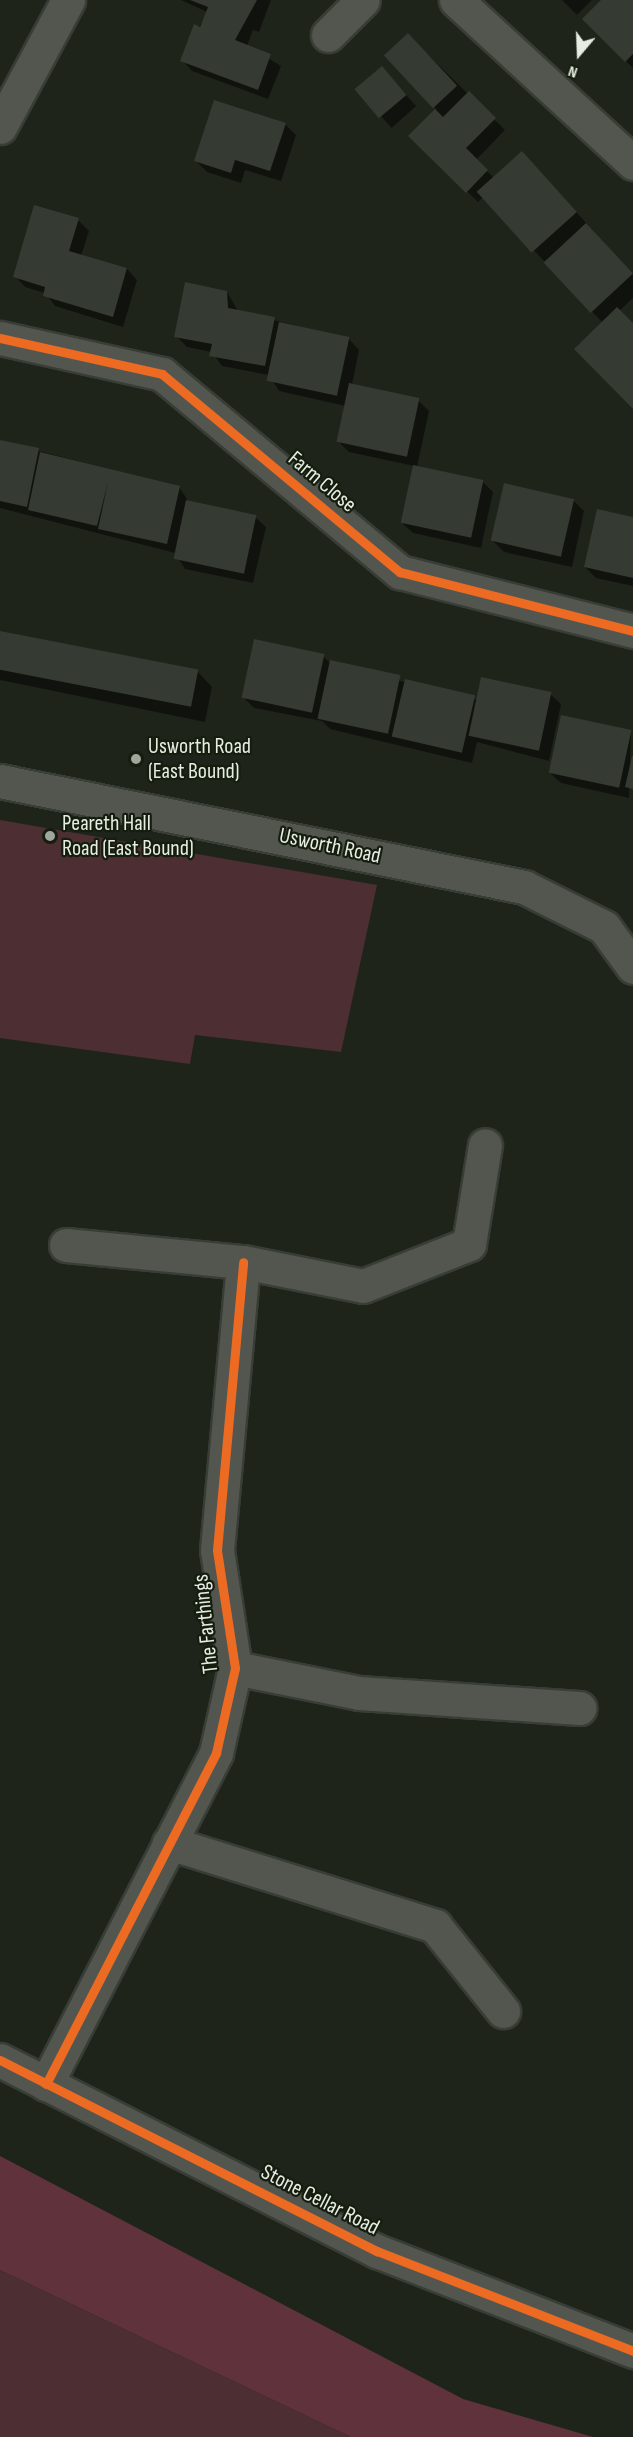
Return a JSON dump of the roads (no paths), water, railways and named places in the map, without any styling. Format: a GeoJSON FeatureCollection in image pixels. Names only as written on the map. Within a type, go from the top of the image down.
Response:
{"type":"FeatureCollection","features":[{"type":"Feature","properties":{"kind":"street"},"geometry":{"type":"LineString","coordinates":[[0,127],[68,0]]}},
{"type":"Feature","properties":{"kind":"street"},"geometry":{"type":"LineString","coordinates":[[328,35],[363,0]]}},
{"type":"Feature","properties":{"kind":"street"},"geometry":{"type":"LineString","coordinates":[[456,0],[633,163]]}},
{"type":"Feature","properties":{"kind":"street","name":"Farm Close"},"geometry":{"type":"LineString","coordinates":[[0,338],[162,374],[400,572],[633,631]]}},
{"type":"Feature","properties":{"kind":"street","name":"Usworth Road"},"geometry":{"type":"LineString","coordinates":[[0,781],[524,887],[604,927],[633,967]]}},
{"type":"Feature","properties":{"kind":"street"},"geometry":{"type":"LineString","coordinates":[[66,1245],[243,1262],[363,1286],[469,1244],[485,1145]]}},
{"type":"Feature","properties":{"kind":"street","name":"The Farthings"},"geometry":{"type":"LineString","coordinates":[[46,2084],[216,1753],[235,1668],[217,1550],[243,1262]]}},
{"type":"Feature","properties":{"kind":"street","name":"The Farthings"},"geometry":{"type":"LineString","coordinates":[[235,1668],[359,1693],[579,1708]]}},
{"type":"Feature","properties":{"kind":"street"},"geometry":{"type":"LineString","coordinates":[[169,1843],[435,1926],[503,2011]]}},
{"type":"Feature","properties":{"kind":"street","name":"Stone Cellar Road"},"geometry":{"type":"LineString","coordinates":[[0,2060],[377,2251],[633,2351]]}},
{"type":"Feature","properties":{"kind":"place","name":"Usworth Road (East Bound)"},"geometry":{"type":"Point","coordinates":[136,759]}},
{"type":"Feature","properties":{"kind":"place","name":"Peareth Hall Road (East Bound)"},"geometry":{"type":"Point","coordinates":[50,836]}}]}
